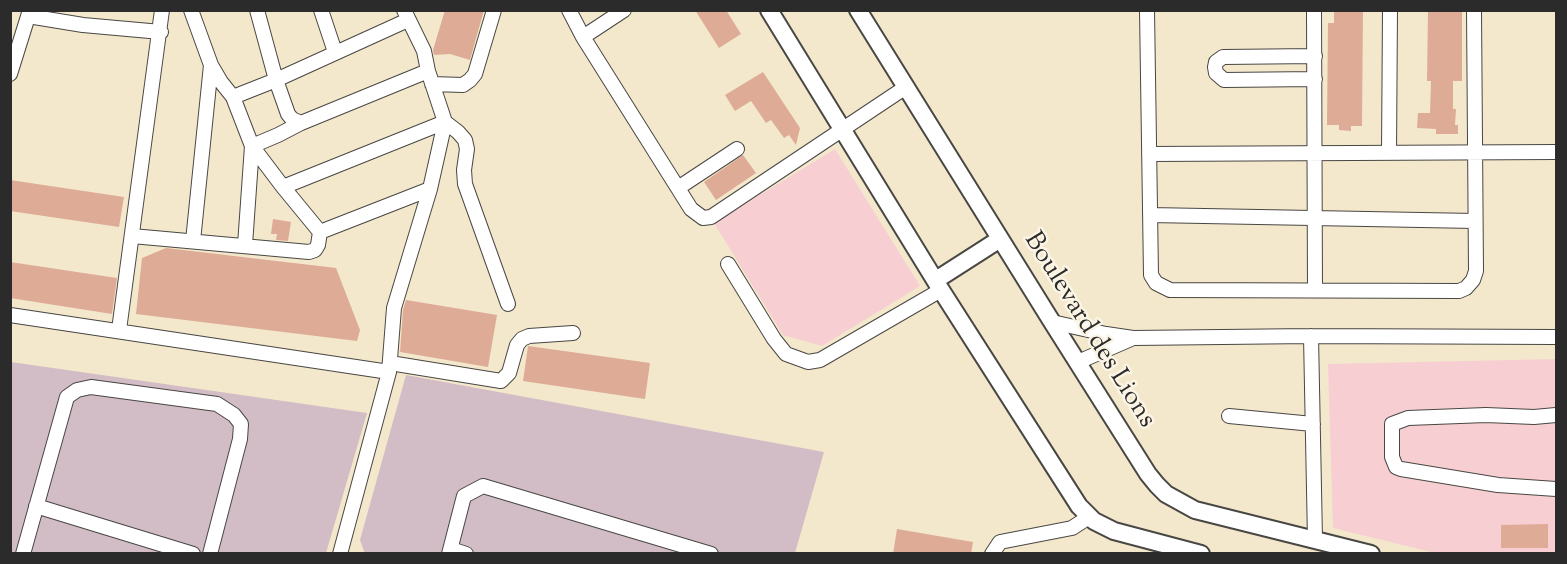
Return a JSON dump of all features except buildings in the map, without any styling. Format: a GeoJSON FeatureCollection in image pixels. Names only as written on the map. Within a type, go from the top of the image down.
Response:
{"type":"FeatureCollection","features":[{"type":"Feature","properties":{"kind":"main road"},"geometry":{"type":"LineString","coordinates":[[769,10],[1078,506],[1089,517],[1114,531],[1201,554]]}},
{"type":"Feature","properties":{"kind":"main road","name":"Boulevard des Lions"},"geometry":{"type":"LineString","coordinates":[[858,10],[1148,474],[1166,494],[1195,510],[1371,554]]}},
{"type":"Feature","properties":{"kind":"main road"},"geometry":{"type":"LineString","coordinates":[[939,285],[1000,239]]}},
{"type":"Feature","properties":{"kind":"street"},"geometry":{"type":"LineString","coordinates":[[119,330],[161,32],[162,10]]}},
{"type":"Feature","properties":{"kind":"street"},"geometry":{"type":"LineString","coordinates":[[132,236],[309,252],[315,250],[318,245],[320,232],[252,146],[233,97],[211,64],[191,10]]}},
{"type":"Feature","properties":{"kind":"street"},"geometry":{"type":"LineString","coordinates":[[257,10],[288,114],[292,119],[301,123]]}},
{"type":"Feature","properties":{"kind":"street"},"geometry":{"type":"LineString","coordinates":[[321,10],[335,52]]}},
{"type":"Feature","properties":{"kind":"street"},"geometry":{"type":"LineString","coordinates":[[252,146],[301,123],[430,77],[463,85],[475,74],[494,10]]}},
{"type":"Feature","properties":{"kind":"street"},"geometry":{"type":"LineString","coordinates":[[569,10],[582,37],[691,209],[703,218],[711,217],[906,87]]}},
{"type":"Feature","properties":{"kind":"street"},"geometry":{"type":"LineString","coordinates":[[582,37],[624,10]]}},
{"type":"Feature","properties":{"kind":"street"},"geometry":{"type":"LineString","coordinates":[[1147,10],[1151,275],[1162,287],[1170,290],[1459,291],[1466,288],[1473,280],[1476,271],[1474,10]]}},
{"type":"Feature","properties":{"kind":"street"},"geometry":{"type":"LineString","coordinates":[[1314,10],[1316,290]]}},
{"type":"Feature","properties":{"kind":"street"},"geometry":{"type":"LineString","coordinates":[[1389,153],[1390,10]]}},
{"type":"Feature","properties":{"kind":"street"},"geometry":{"type":"LineString","coordinates":[[10,74],[29,13],[83,25],[161,32]]}},
{"type":"Feature","properties":{"kind":"street"},"geometry":{"type":"LineString","coordinates":[[233,97],[276,80],[406,15],[424,51],[445,122],[430,189],[394,308],[389,368],[340,554]]}},
{"type":"Feature","properties":{"kind":"street"},"geometry":{"type":"LineString","coordinates":[[1314,56],[1222,57],[1216,62],[1215,67],[1216,73],[1224,80],[1315,79]]}},
{"type":"Feature","properties":{"kind":"street"},"geometry":{"type":"LineString","coordinates":[[193,242],[211,64]]}},
{"type":"Feature","properties":{"kind":"street"},"geometry":{"type":"LineString","coordinates":[[283,187],[445,122]]}},
{"type":"Feature","properties":{"kind":"street"},"geometry":{"type":"LineString","coordinates":[[445,122],[465,140],[467,149],[465,184],[508,304]]}},
{"type":"Feature","properties":{"kind":"street"},"geometry":{"type":"LineString","coordinates":[[245,245],[252,146]]}},
{"type":"Feature","properties":{"kind":"street"},"geometry":{"type":"LineString","coordinates":[[678,188],[737,148]]}},
{"type":"Feature","properties":{"kind":"street"},"geometry":{"type":"LineString","coordinates":[[1149,154],[1557,152]]}},
{"type":"Feature","properties":{"kind":"street"},"geometry":{"type":"LineString","coordinates":[[320,232],[430,189]]}},
{"type":"Feature","properties":{"kind":"street"},"geometry":{"type":"LineString","coordinates":[[1150,215],[1475,220]]}},
{"type":"Feature","properties":{"kind":"street"},"geometry":{"type":"LineString","coordinates":[[728,264],[774,339],[786,354],[808,362],[820,360],[939,285]]}},
{"type":"Feature","properties":{"kind":"street"},"geometry":{"type":"LineString","coordinates":[[10,315],[389,368],[501,381],[509,373],[517,345],[522,339],[529,336],[573,333]]}},
{"type":"Feature","properties":{"kind":"street"},"geometry":{"type":"LineString","coordinates":[[1052,322],[1133,338],[1557,337]]}},
{"type":"Feature","properties":{"kind":"street"},"geometry":{"type":"LineString","coordinates":[[1311,336],[1315,540]]}},
{"type":"Feature","properties":{"kind":"street"},"geometry":{"type":"LineString","coordinates":[[1078,362],[1133,338]]}},
{"type":"Feature","properties":{"kind":"street"},"geometry":{"type":"LineString","coordinates":[[23,554],[67,397],[77,390],[91,387],[217,404],[234,415],[241,424],[240,439],[210,554]]}},
{"type":"Feature","properties":{"kind":"street"},"geometry":{"type":"LineString","coordinates":[[1557,415],[1408,418],[1392,424],[1392,457],[1396,467],[1401,469],[1498,485],[1557,489]]}},
{"type":"Feature","properties":{"kind":"street"},"geometry":{"type":"LineString","coordinates":[[1229,416],[1313,424]]}},
{"type":"Feature","properties":{"kind":"street"},"geometry":{"type":"LineString","coordinates":[[466,554],[450,551],[464,496],[483,486],[711,554]]}},
{"type":"Feature","properties":{"kind":"street"},"geometry":{"type":"LineString","coordinates":[[36,506],[193,554]]}},
{"type":"Feature","properties":{"kind":"street"},"geometry":{"type":"LineString","coordinates":[[992,554],[1000,542],[1072,528],[1089,517]]}},
{"type":"Feature","properties":{"kind":"shaded area"},"geometry":{"type":"Polygon","coordinates":[[[835,149],[920,286],[822,346],[783,335],[714,223],[835,149]]]}},
{"type":"Feature","properties":{"kind":"shaded area"},"geometry":{"type":"Polygon","coordinates":[[[1556,359],[1556,553],[1435,553],[1333,528],[1328,364],[1556,359]]]}},
{"type":"Feature","properties":{"kind":"shaded area"},"geometry":{"type":"Polygon","coordinates":[[[11,362],[367,413],[326,553],[11,554],[11,362]]]}},
{"type":"Feature","properties":{"kind":"shaded area"},"geometry":{"type":"Polygon","coordinates":[[[406,375],[824,452],[795,553],[365,554],[360,540],[406,375]]]}}]}
